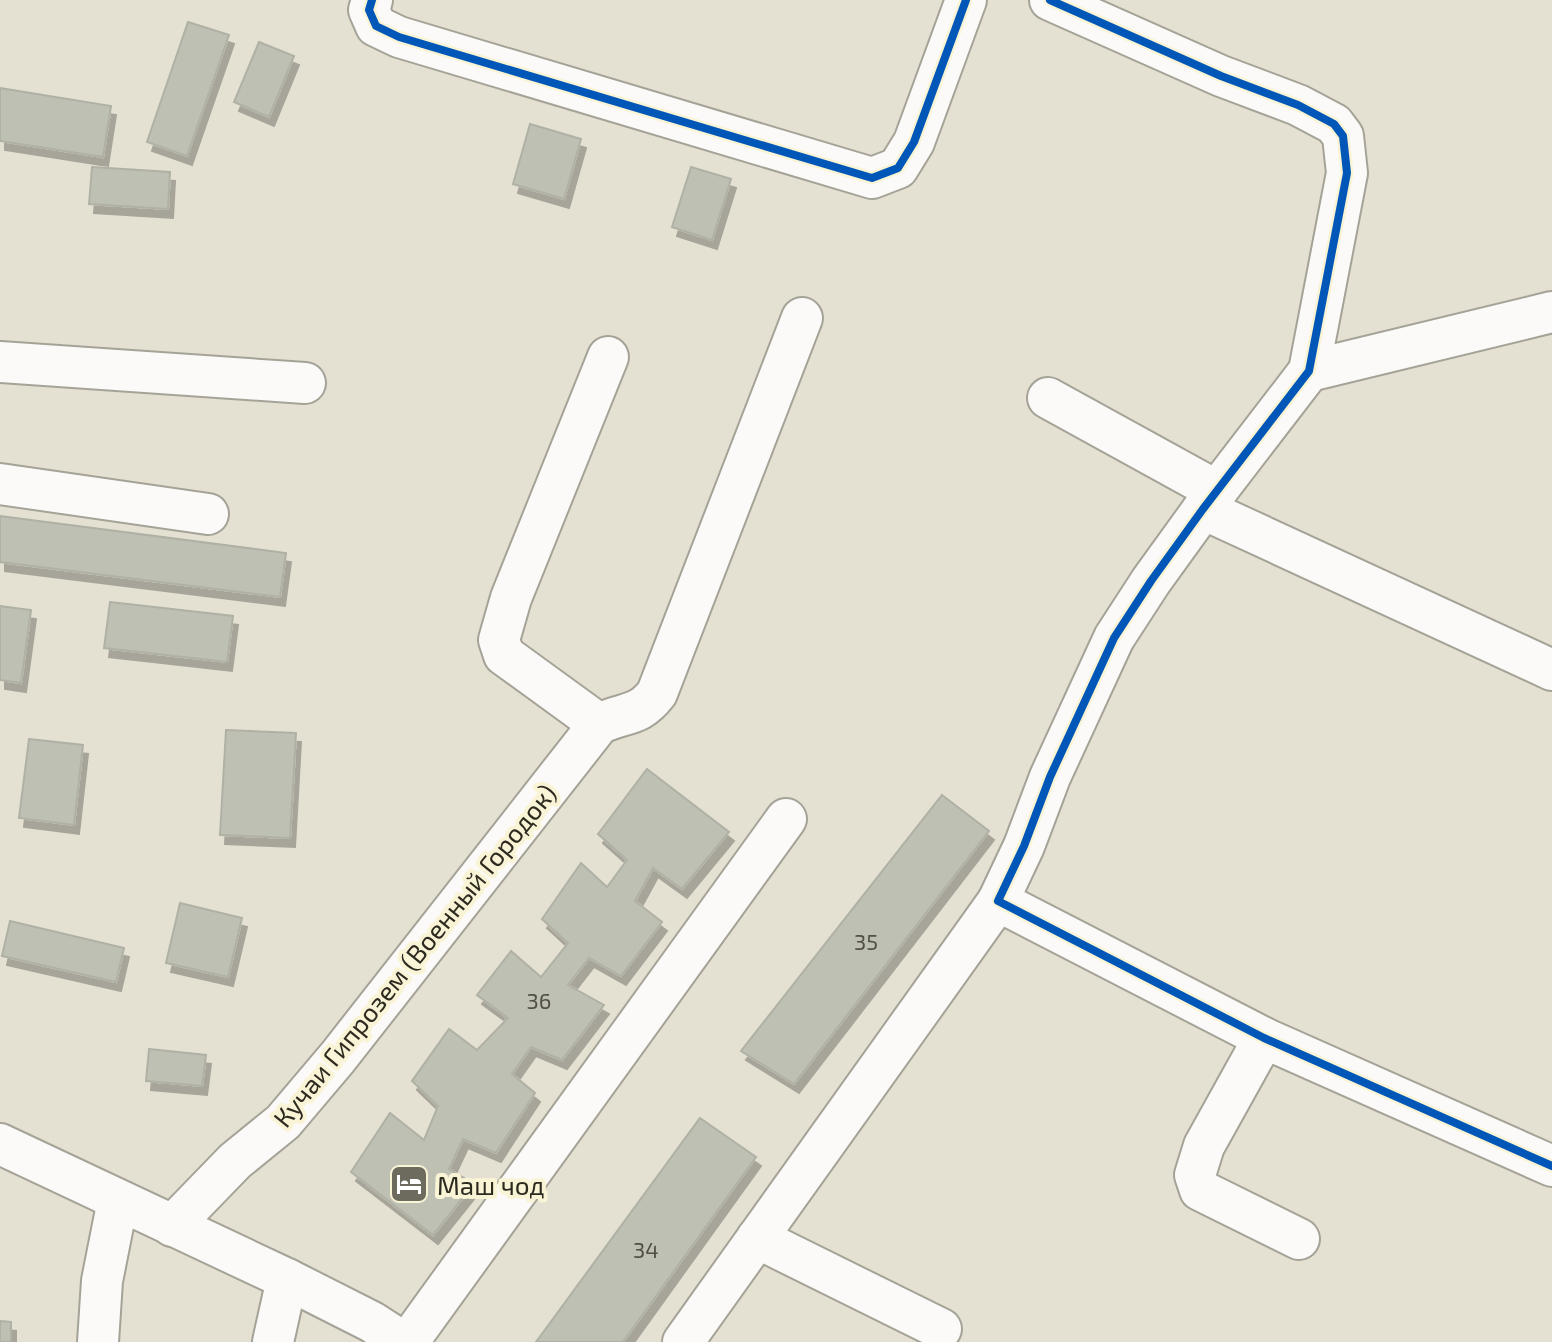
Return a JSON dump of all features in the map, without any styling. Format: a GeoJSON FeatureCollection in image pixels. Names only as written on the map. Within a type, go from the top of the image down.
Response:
{"type":"FeatureCollection","features":[{"type":"Feature","properties":{"kind":"street"},"geometry":{"type":"LineString","coordinates":[[372,0],[369,10],[376,26],[399,37],[872,178],[898,168],[914,142],[966,0]]}},
{"type":"Feature","properties":{"kind":"street"},"geometry":{"type":"LineString","coordinates":[[683,1342],[998,901],[1024,846],[1061,751],[1114,638],[1210,500],[1309,371],[1347,173],[1343,136],[1334,124],[1298,105],[1221,76],[1050,0]]}},
{"type":"Feature","properties":{"kind":"street"},"geometry":{"type":"LineString","coordinates":[[1309,371],[1552,312]]}},
{"type":"Feature","properties":{"kind":"street"},"geometry":{"type":"LineString","coordinates":[[608,357],[537,528],[499,640],[504,655],[599,724],[646,709],[657,693],[802,318]]}},
{"type":"Feature","properties":{"kind":"street"},"geometry":{"type":"LineString","coordinates":[[0,362],[305,383]]}},
{"type":"Feature","properties":{"kind":"street"},"geometry":{"type":"LineString","coordinates":[[1048,398],[1210,500],[1552,670]]}},
{"type":"Feature","properties":{"kind":"street"},"geometry":{"type":"LineString","coordinates":[[0,484],[208,514]]}},
{"type":"Feature","properties":{"kind":"street","name":"Кучаи Гипрозем (Военный Городок)"},"geometry":{"type":"LineString","coordinates":[[172,1226],[235,1161],[283,1122],[338,1057],[599,724]]}},
{"type":"Feature","properties":{"kind":"street"},"geometry":{"type":"LineString","coordinates":[[0,1144],[287,1279],[406,1342],[786,819]]}},
{"type":"Feature","properties":{"kind":"street"},"geometry":{"type":"LineString","coordinates":[[998,901],[1264,1038],[1552,1166]]}},
{"type":"Feature","properties":{"kind":"street"},"geometry":{"type":"LineString","coordinates":[[1264,1038],[1204,1146],[1195,1175],[1200,1190],[1299,1239]]}},
{"type":"Feature","properties":{"kind":"street"},"geometry":{"type":"LineString","coordinates":[[98,1342],[102,1281],[118,1200]]}},
{"type":"Feature","properties":{"kind":"street"},"geometry":{"type":"LineString","coordinates":[[757,1238],[941,1329]]}},
{"type":"Feature","properties":{"kind":"street"},"geometry":{"type":"LineString","coordinates":[[273,1342],[287,1279]]}},
{"type":"Feature","properties":{"kind":"building"},"geometry":{"type":"Polygon","coordinates":[[[188,22],[229,35],[187,156],[147,142],[188,22]]]}},
{"type":"Feature","properties":{"kind":"building"},"geometry":{"type":"Polygon","coordinates":[[[259,42],[294,56],[269,117],[234,102],[259,42]]]}},
{"type":"Feature","properties":{"kind":"building"},"geometry":{"type":"Polygon","coordinates":[[[0,88],[111,106],[103,157],[0,141],[0,88]]]}},
{"type":"Feature","properties":{"kind":"building"},"geometry":{"type":"Polygon","coordinates":[[[530,124],[581,139],[564,199],[513,184],[530,124]]]}},
{"type":"Feature","properties":{"kind":"building"},"geometry":{"type":"Polygon","coordinates":[[[92,167],[170,172],[168,209],[89,204],[92,167]]]}},
{"type":"Feature","properties":{"kind":"building"},"geometry":{"type":"Polygon","coordinates":[[[691,167],[731,179],[712,240],[672,227],[691,167]]]}},
{"type":"Feature","properties":{"kind":"building"},"geometry":{"type":"Polygon","coordinates":[[[0,516],[286,553],[280,597],[0,562],[0,516]]]}},
{"type":"Feature","properties":{"kind":"building"},"geometry":{"type":"Polygon","coordinates":[[[110,602],[233,616],[227,662],[104,648],[110,602]]]}},
{"type":"Feature","properties":{"kind":"building"},"geometry":{"type":"Polygon","coordinates":[[[0,606],[31,610],[21,683],[0,680],[0,606]]]}},
{"type":"Feature","properties":{"kind":"building"},"geometry":{"type":"Polygon","coordinates":[[[226,730],[296,733],[290,838],[220,835],[226,730]]]}},
{"type":"Feature","properties":{"kind":"building"},"geometry":{"type":"Polygon","coordinates":[[[29,739],[83,745],[74,825],[19,818],[29,739]]]}},
{"type":"Feature","properties":{"kind":"building"},"geometry":{"type":"Polygon","coordinates":[[[647,769],[729,832],[682,889],[653,868],[635,901],[662,922],[621,976],[589,958],[568,985],[604,1005],[562,1060],[531,1047],[512,1074],[535,1093],[496,1153],[463,1139],[449,1169],[474,1184],[433,1235],[351,1172],[390,1113],[424,1140],[438,1106],[412,1081],[449,1029],[477,1050],[508,1018],[477,995],[511,951],[541,977],[568,943],[542,919],[581,863],[607,887],[627,860],[598,834],[647,769]]]}},
{"type":"Feature","properties":{"kind":"building"},"geometry":{"type":"Polygon","coordinates":[[[942,795],[989,831],[794,1084],[741,1051],[942,795]]]}},
{"type":"Feature","properties":{"kind":"building"},"geometry":{"type":"Polygon","coordinates":[[[180,903],[242,918],[228,977],[166,963],[180,903]]]}},
{"type":"Feature","properties":{"kind":"building"},"geometry":{"type":"Polygon","coordinates":[[[10,921],[124,948],[116,982],[2,956],[10,921]]]}},
{"type":"Feature","properties":{"kind":"building"},"geometry":{"type":"Polygon","coordinates":[[[149,1049],[206,1055],[202,1086],[146,1081],[149,1049]]]}},
{"type":"Feature","properties":{"kind":"building"},"geometry":{"type":"Polygon","coordinates":[[[700,1118],[756,1157],[623,1342],[536,1342],[700,1118]]]}},
{"type":"Feature","properties":{"kind":"building"},"geometry":{"type":"Polygon","coordinates":[[[0,1321],[11,1322],[11,1342],[0,1342],[0,1321]]]}},
{"type":"Feature","properties":{"kind":"cycle path"},"geometry":{"type":"LineString","coordinates":[[372,0],[369,10],[376,26],[399,37],[872,178],[898,168],[914,142],[966,0]]}},
{"type":"Feature","properties":{"kind":"cycle path"},"geometry":{"type":"LineString","coordinates":[[1050,0],[1221,76],[1298,105],[1334,124],[1343,136],[1347,173],[1309,371],[1203,509],[1114,638],[1050,777],[1024,846],[998,901],[1264,1038],[1552,1166]]}},
{"type":"Feature","properties":{"kind":"place","name":"Маш чод"},"geometry":{"type":"Point","coordinates":[409,1184]}}]}
